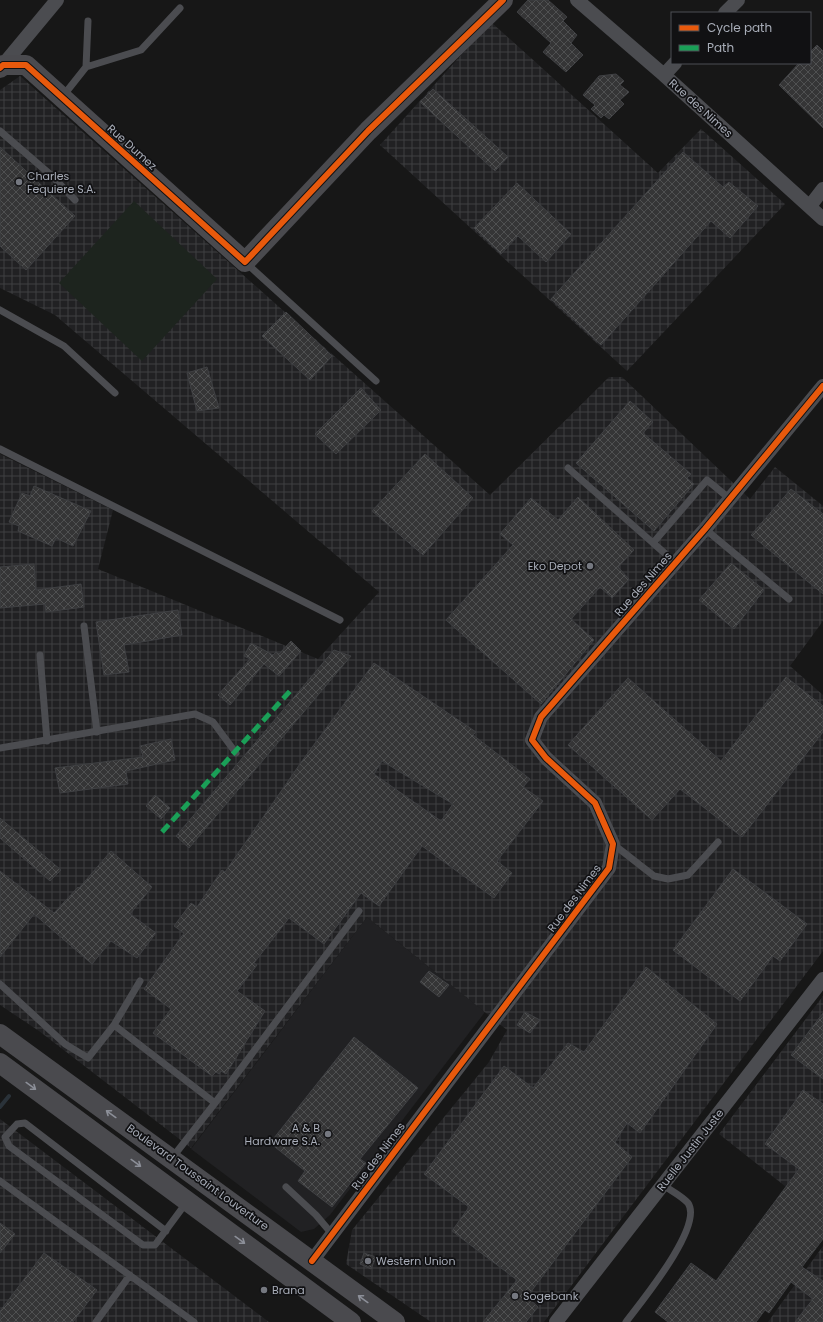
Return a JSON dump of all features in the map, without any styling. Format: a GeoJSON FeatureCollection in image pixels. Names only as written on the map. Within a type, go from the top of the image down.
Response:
{"type":"FeatureCollection","features":[{"type":"Feature","properties":{"kind":"main road"},"geometry":{"type":"LineString","coordinates":[[245,262],[368,131],[503,0]]}},
{"type":"Feature","properties":{"kind":"main road","name":"Rue Dumez"},"geometry":{"type":"LineString","coordinates":[[2,67],[26,65],[245,262]]}},
{"type":"Feature","properties":{"kind":"main road","name":"Boulevard Toussaint Louverture"},"geometry":{"type":"LineString","coordinates":[[0,1034],[395,1322]]}},
{"type":"Feature","properties":{"kind":"main road"},"geometry":{"type":"LineString","coordinates":[[0,1062],[351,1322]]}},
{"type":"Feature","properties":{"kind":"street"},"geometry":{"type":"LineString","coordinates":[[2,67],[57,0]]}},
{"type":"Feature","properties":{"kind":"street","name":"Rue des Nimes"},"geometry":{"type":"LineString","coordinates":[[577,0],[664,75],[823,219]]}},
{"type":"Feature","properties":{"kind":"street"},"geometry":{"type":"LineString","coordinates":[[726,12],[738,0]]}},
{"type":"Feature","properties":{"kind":"street"},"geometry":{"type":"LineString","coordinates":[[664,75],[674,64]]}},
{"type":"Feature","properties":{"kind":"street"},"geometry":{"type":"LineString","coordinates":[[810,206],[823,189]]}},
{"type":"Feature","properties":{"kind":"street","name":"Rue des Nimes"},"geometry":{"type":"LineString","coordinates":[[312,1261],[609,868],[613,844],[595,803],[546,758],[532,740],[540,717],[676,563],[823,386]]}},
{"type":"Feature","properties":{"kind":"street","name":"Ruelle Justin Juste"},"geometry":{"type":"LineString","coordinates":[[556,1322],[823,979]]}},
{"type":"Feature","properties":{"kind":"lane"},"geometry":{"type":"LineString","coordinates":[[62,98],[86,67],[141,50],[180,8]]}},
{"type":"Feature","properties":{"kind":"lane"},"geometry":{"type":"LineString","coordinates":[[86,67],[88,21]]}},
{"type":"Feature","properties":{"kind":"lane"},"geometry":{"type":"LineString","coordinates":[[0,131],[52,176],[74,200]]}},
{"type":"Feature","properties":{"kind":"lane"},"geometry":{"type":"LineString","coordinates":[[245,262],[376,381]]}},
{"type":"Feature","properties":{"kind":"lane"},"geometry":{"type":"LineString","coordinates":[[0,310],[64,346],[115,393]]}},
{"type":"Feature","properties":{"kind":"lane"},"geometry":{"type":"LineString","coordinates":[[0,449],[340,620]]}},
{"type":"Feature","properties":{"kind":"lane"},"geometry":{"type":"LineString","coordinates":[[568,468],[676,563]]}},
{"type":"Feature","properties":{"kind":"lane"},"geometry":{"type":"LineString","coordinates":[[653,543],[707,480],[730,499]]}},
{"type":"Feature","properties":{"kind":"lane"},"geometry":{"type":"LineString","coordinates":[[704,530],[789,599]]}},
{"type":"Feature","properties":{"kind":"lane"},"geometry":{"type":"LineString","coordinates":[[84,626],[97,732]]}},
{"type":"Feature","properties":{"kind":"lane"},"geometry":{"type":"LineString","coordinates":[[40,655],[47,741]]}},
{"type":"Feature","properties":{"kind":"lane"},"geometry":{"type":"LineString","coordinates":[[0,748],[195,714],[212,722],[236,752]]}},
{"type":"Feature","properties":{"kind":"lane"},"geometry":{"type":"LineString","coordinates":[[613,844],[654,876],[668,879],[688,875],[718,842]]}},
{"type":"Feature","properties":{"kind":"lane"},"geometry":{"type":"LineString","coordinates":[[172,1158],[359,911]]}},
{"type":"Feature","properties":{"kind":"lane"},"geometry":{"type":"LineString","coordinates":[[0,984],[65,1044],[88,1058],[114,1025],[140,981]]}},
{"type":"Feature","properties":{"kind":"lane"},"geometry":{"type":"LineString","coordinates":[[114,1025],[215,1103]]}},
{"type":"Feature","properties":{"kind":"lane"},"geometry":{"type":"LineString","coordinates":[[166,1231],[26,1123],[17,1124],[5,1137],[9,1146],[144,1245],[155,1245],[166,1231],[188,1201]]}},
{"type":"Feature","properties":{"kind":"lane"},"geometry":{"type":"LineString","coordinates":[[0,1181],[194,1322]]}},
{"type":"Feature","properties":{"kind":"lane"},"geometry":{"type":"LineString","coordinates":[[626,1322],[664,1272],[686,1232],[692,1214],[687,1203],[662,1185]]}},
{"type":"Feature","properties":{"kind":"lane"},"geometry":{"type":"LineString","coordinates":[[286,1187],[316,1215],[332,1234]]}},
{"type":"Feature","properties":{"kind":"lane"},"geometry":{"type":"LineString","coordinates":[[96,1322],[130,1275]]}},
{"type":"Feature","properties":{"kind":"shaded area"},"geometry":{"type":"Polygon","coordinates":[[[491,22],[658,173],[701,129],[785,204],[627,371],[380,145],[491,22]]]}},
{"type":"Feature","properties":{"kind":"shaded area"},"geometry":{"type":"Polygon","coordinates":[[[20,76],[490,495],[609,377],[622,377],[750,499],[775,467],[823,506],[823,621],[790,666],[823,695],[823,951],[544,1322],[431,1322],[346,1264],[352,1230],[489,1062],[507,1030],[367,917],[191,1148],[39,1031],[0,1005],[0,454],[113,510],[98,569],[318,659],[379,592],[55,315],[0,288],[0,90],[20,76]]]}},
{"type":"Feature","properties":{"kind":"shaded area"},"geometry":{"type":"Polygon","coordinates":[[[134,201],[217,279],[142,361],[59,283],[134,201]]]}},
{"type":"Feature","properties":{"kind":"shaded area"},"geometry":{"type":"Polygon","coordinates":[[[367,917],[485,1012],[330,1215],[314,1229],[301,1232],[191,1149],[367,917]]]}},
{"type":"Feature","properties":{"kind":"shaded area"},"geometry":{"type":"Polygon","coordinates":[[[823,996],[823,1216],[719,1134],[823,996]]]}},
{"type":"Feature","properties":{"kind":"shaded area"},"geometry":{"type":"Polygon","coordinates":[[[0,1119],[269,1322],[0,1322],[0,1119]]]}},
{"type":"Feature","properties":{"kind":"shaded area"},"geometry":{"type":"Polygon","coordinates":[[[823,1246],[823,1322],[768,1322],[783,1301],[823,1246]]]}},
{"type":"Feature","properties":{"kind":"building"},"geometry":{"type":"Polygon","coordinates":[[[528,0],[548,0],[567,17],[563,21],[577,35],[571,43],[583,55],[566,72],[543,52],[551,43],[517,12],[528,0]]]}},
{"type":"Feature","properties":{"kind":"building"},"geometry":{"type":"Polygon","coordinates":[[[817,45],[823,51],[823,128],[779,85],[798,64],[811,64],[811,51],[817,45]]]}},
{"type":"Feature","properties":{"kind":"building"},"geometry":{"type":"Polygon","coordinates":[[[616,74],[624,81],[620,85],[629,92],[620,100],[624,104],[609,119],[604,115],[601,118],[591,109],[595,105],[583,95],[599,76],[616,74]]]}},
{"type":"Feature","properties":{"kind":"building"},"geometry":{"type":"Polygon","coordinates":[[[433,89],[508,157],[495,171],[420,102],[433,89]]]}},
{"type":"Feature","properties":{"kind":"building","name":"Charles Fequiere S.A."},"geometry":{"type":"Polygon","coordinates":[[[0,147],[75,216],[26,270],[0,246],[0,147]]]}},
{"type":"Feature","properties":{"kind":"building"},"geometry":{"type":"Polygon","coordinates":[[[683,152],[723,187],[729,182],[758,206],[730,238],[711,221],[601,345],[551,299],[683,152]]]}},
{"type":"Feature","properties":{"kind":"building"},"geometry":{"type":"Polygon","coordinates":[[[517,183],[571,234],[546,262],[518,236],[501,254],[474,228],[517,183]]]}},
{"type":"Feature","properties":{"kind":"building"},"geometry":{"type":"Polygon","coordinates":[[[286,312],[332,356],[310,380],[262,336],[286,312]]]}},
{"type":"Feature","properties":{"kind":"building"},"geometry":{"type":"Polygon","coordinates":[[[207,367],[219,408],[197,411],[187,373],[207,367]]]}},
{"type":"Feature","properties":{"kind":"building"},"geometry":{"type":"Polygon","coordinates":[[[361,388],[381,410],[336,454],[315,434],[361,388]]]}},
{"type":"Feature","properties":{"kind":"building"},"geometry":{"type":"Polygon","coordinates":[[[630,401],[653,422],[643,433],[691,474],[687,478],[694,484],[654,531],[576,463],[630,401]]]}},
{"type":"Feature","properties":{"kind":"building"},"geometry":{"type":"Polygon","coordinates":[[[425,454],[473,498],[423,555],[372,511],[425,454]]]}},
{"type":"Feature","properties":{"kind":"building"},"geometry":{"type":"Polygon","coordinates":[[[34,486],[91,511],[73,546],[56,538],[52,546],[18,531],[19,526],[9,522],[22,493],[30,496],[34,486]]]}},
{"type":"Feature","properties":{"kind":"building"},"geometry":{"type":"Polygon","coordinates":[[[791,489],[823,514],[823,594],[751,535],[791,489]]]}},
{"type":"Feature","properties":{"kind":"building"},"geometry":{"type":"Polygon","coordinates":[[[578,497],[634,550],[618,567],[629,579],[612,598],[600,587],[571,619],[594,640],[541,704],[446,620],[513,545],[500,534],[531,498],[558,520],[578,497]]]}},
{"type":"Feature","properties":{"kind":"building"},"geometry":{"type":"Polygon","coordinates":[[[731,563],[764,590],[734,629],[699,600],[731,563]]]}},
{"type":"Feature","properties":{"kind":"building"},"geometry":{"type":"Polygon","coordinates":[[[34,564],[36,590],[81,584],[84,607],[46,612],[45,604],[0,608],[0,567],[34,564]]]}},
{"type":"Feature","properties":{"kind":"building"},"geometry":{"type":"Polygon","coordinates":[[[178,610],[182,635],[124,645],[129,672],[104,675],[96,622],[178,610]]]}},
{"type":"Feature","properties":{"kind":"building"},"geometry":{"type":"Polygon","coordinates":[[[291,641],[301,651],[279,676],[264,664],[230,705],[218,695],[250,659],[244,656],[251,643],[273,655],[276,652],[279,654],[291,641]]]}},
{"type":"Feature","properties":{"kind":"building"},"geometry":{"type":"Polygon","coordinates":[[[334,650],[351,656],[189,848],[176,836],[334,650]]]}},
{"type":"Feature","properties":{"kind":"building"},"geometry":{"type":"Polygon","coordinates":[[[374,663],[476,732],[473,735],[530,779],[523,787],[543,801],[497,861],[512,873],[494,898],[422,846],[379,906],[361,893],[324,944],[289,918],[254,963],[257,965],[237,991],[265,1011],[226,1074],[221,1071],[219,1074],[216,1072],[212,1076],[153,1033],[171,1009],[144,989],[184,933],[174,926],[191,903],[197,907],[222,870],[225,872],[302,761],[374,663]],[[382,761],[374,774],[441,821],[453,804],[382,761]]]}},
{"type":"Feature","properties":{"kind":"building"},"geometry":{"type":"Polygon","coordinates":[[[786,677],[823,706],[823,732],[742,837],[680,789],[652,820],[568,745],[628,678],[721,761],[786,677]]]}},
{"type":"Feature","properties":{"kind":"building"},"geometry":{"type":"Polygon","coordinates":[[[171,739],[175,760],[126,771],[128,784],[60,793],[55,768],[143,757],[140,746],[171,739]]]}},
{"type":"Feature","properties":{"kind":"building"},"geometry":{"type":"Polygon","coordinates":[[[155,795],[170,808],[161,819],[146,806],[155,795]]]}},
{"type":"Feature","properties":{"kind":"building"},"geometry":{"type":"Polygon","coordinates":[[[0,818],[61,870],[50,881],[0,838],[0,818]]]}},
{"type":"Feature","properties":{"kind":"building"},"geometry":{"type":"Polygon","coordinates":[[[111,851],[152,887],[130,914],[156,933],[137,958],[111,941],[92,964],[34,914],[0,957],[0,871],[54,913],[78,887],[79,888],[111,851]]]}},
{"type":"Feature","properties":{"kind":"building"},"geometry":{"type":"Polygon","coordinates":[[[733,869],[807,924],[780,961],[773,956],[740,1001],[673,950],[733,869]]]}},
{"type":"Feature","properties":{"kind":"building"},"geometry":{"type":"Polygon","coordinates":[[[646,967],[717,1024],[640,1133],[627,1123],[615,1142],[632,1157],[527,1297],[538,1307],[526,1322],[483,1322],[517,1280],[452,1231],[469,1207],[424,1174],[504,1066],[533,1088],[568,1043],[584,1052],[646,967]]]}},
{"type":"Feature","properties":{"kind":"building"},"geometry":{"type":"Polygon","coordinates":[[[429,971],[449,985],[439,997],[420,982],[429,971]]]}},
{"type":"Feature","properties":{"kind":"building"},"geometry":{"type":"Polygon","coordinates":[[[525,1012],[540,1020],[530,1033],[517,1025],[525,1012]]]}},
{"type":"Feature","properties":{"kind":"building"},"geometry":{"type":"Polygon","coordinates":[[[823,1013],[823,1079],[791,1055],[823,1013]]]}},
{"type":"Feature","properties":{"kind":"building","name":"A & B Hardware S.A."},"geometry":{"type":"Polygon","coordinates":[[[354,1037],[418,1088],[360,1159],[366,1163],[332,1207],[298,1181],[305,1171],[270,1143],[354,1037]]]}},
{"type":"Feature","properties":{"kind":"building"},"geometry":{"type":"Polygon","coordinates":[[[803,1090],[823,1104],[823,1239],[802,1267],[823,1281],[823,1322],[795,1322],[813,1299],[791,1282],[769,1313],[765,1310],[756,1322],[668,1322],[655,1312],[691,1263],[716,1281],[799,1169],[765,1144],[803,1090]]]}},
{"type":"Feature","properties":{"kind":"building"},"geometry":{"type":"Polygon","coordinates":[[[0,1223],[15,1234],[0,1253],[0,1223]]]}},
{"type":"Feature","properties":{"kind":"building"},"geometry":{"type":"Polygon","coordinates":[[[44,1253],[97,1290],[73,1322],[0,1322],[0,1311],[44,1253]]]}},
{"type":"Feature","properties":{"kind":"building","name":"Western Union"},"geometry":{"type":"Polygon","coordinates":[[[364,1253],[376,1257],[371,1269],[360,1264],[364,1253]]]}},
{"type":"Feature","properties":{"kind":"waterway"},"geometry":{"type":"LineString","coordinates":[[0,1107],[9,1096]]}},
{"type":"Feature","properties":{"kind":"marked path"},"geometry":{"type":"LineString","coordinates":[[162,832],[291,690]]}},
{"type":"Feature","properties":{"kind":"cycle path"},"geometry":{"type":"LineString","coordinates":[[0,68],[3,65],[26,65],[245,262],[368,131],[503,0]]}},
{"type":"Feature","properties":{"kind":"cycle path"},"geometry":{"type":"LineString","coordinates":[[312,1261],[609,868],[613,844],[595,803],[546,758],[532,740],[541,717],[705,529],[823,386]]}},
{"type":"Feature","properties":{"kind":"place","name":"Charles Fequiere S.A."},"geometry":{"type":"Point","coordinates":[19,182]}},
{"type":"Feature","properties":{"kind":"place","name":"Eko Depot"},"geometry":{"type":"Point","coordinates":[590,566]}},
{"type":"Feature","properties":{"kind":"place","name":"A & B Hardware S.A."},"geometry":{"type":"Point","coordinates":[328,1134]}},
{"type":"Feature","properties":{"kind":"place","name":"Western Union"},"geometry":{"type":"Point","coordinates":[368,1261]}},
{"type":"Feature","properties":{"kind":"place","name":"Brana"},"geometry":{"type":"Point","coordinates":[264,1290]}},
{"type":"Feature","properties":{"kind":"place","name":"Sogebank"},"geometry":{"type":"Point","coordinates":[515,1296]}}]}
